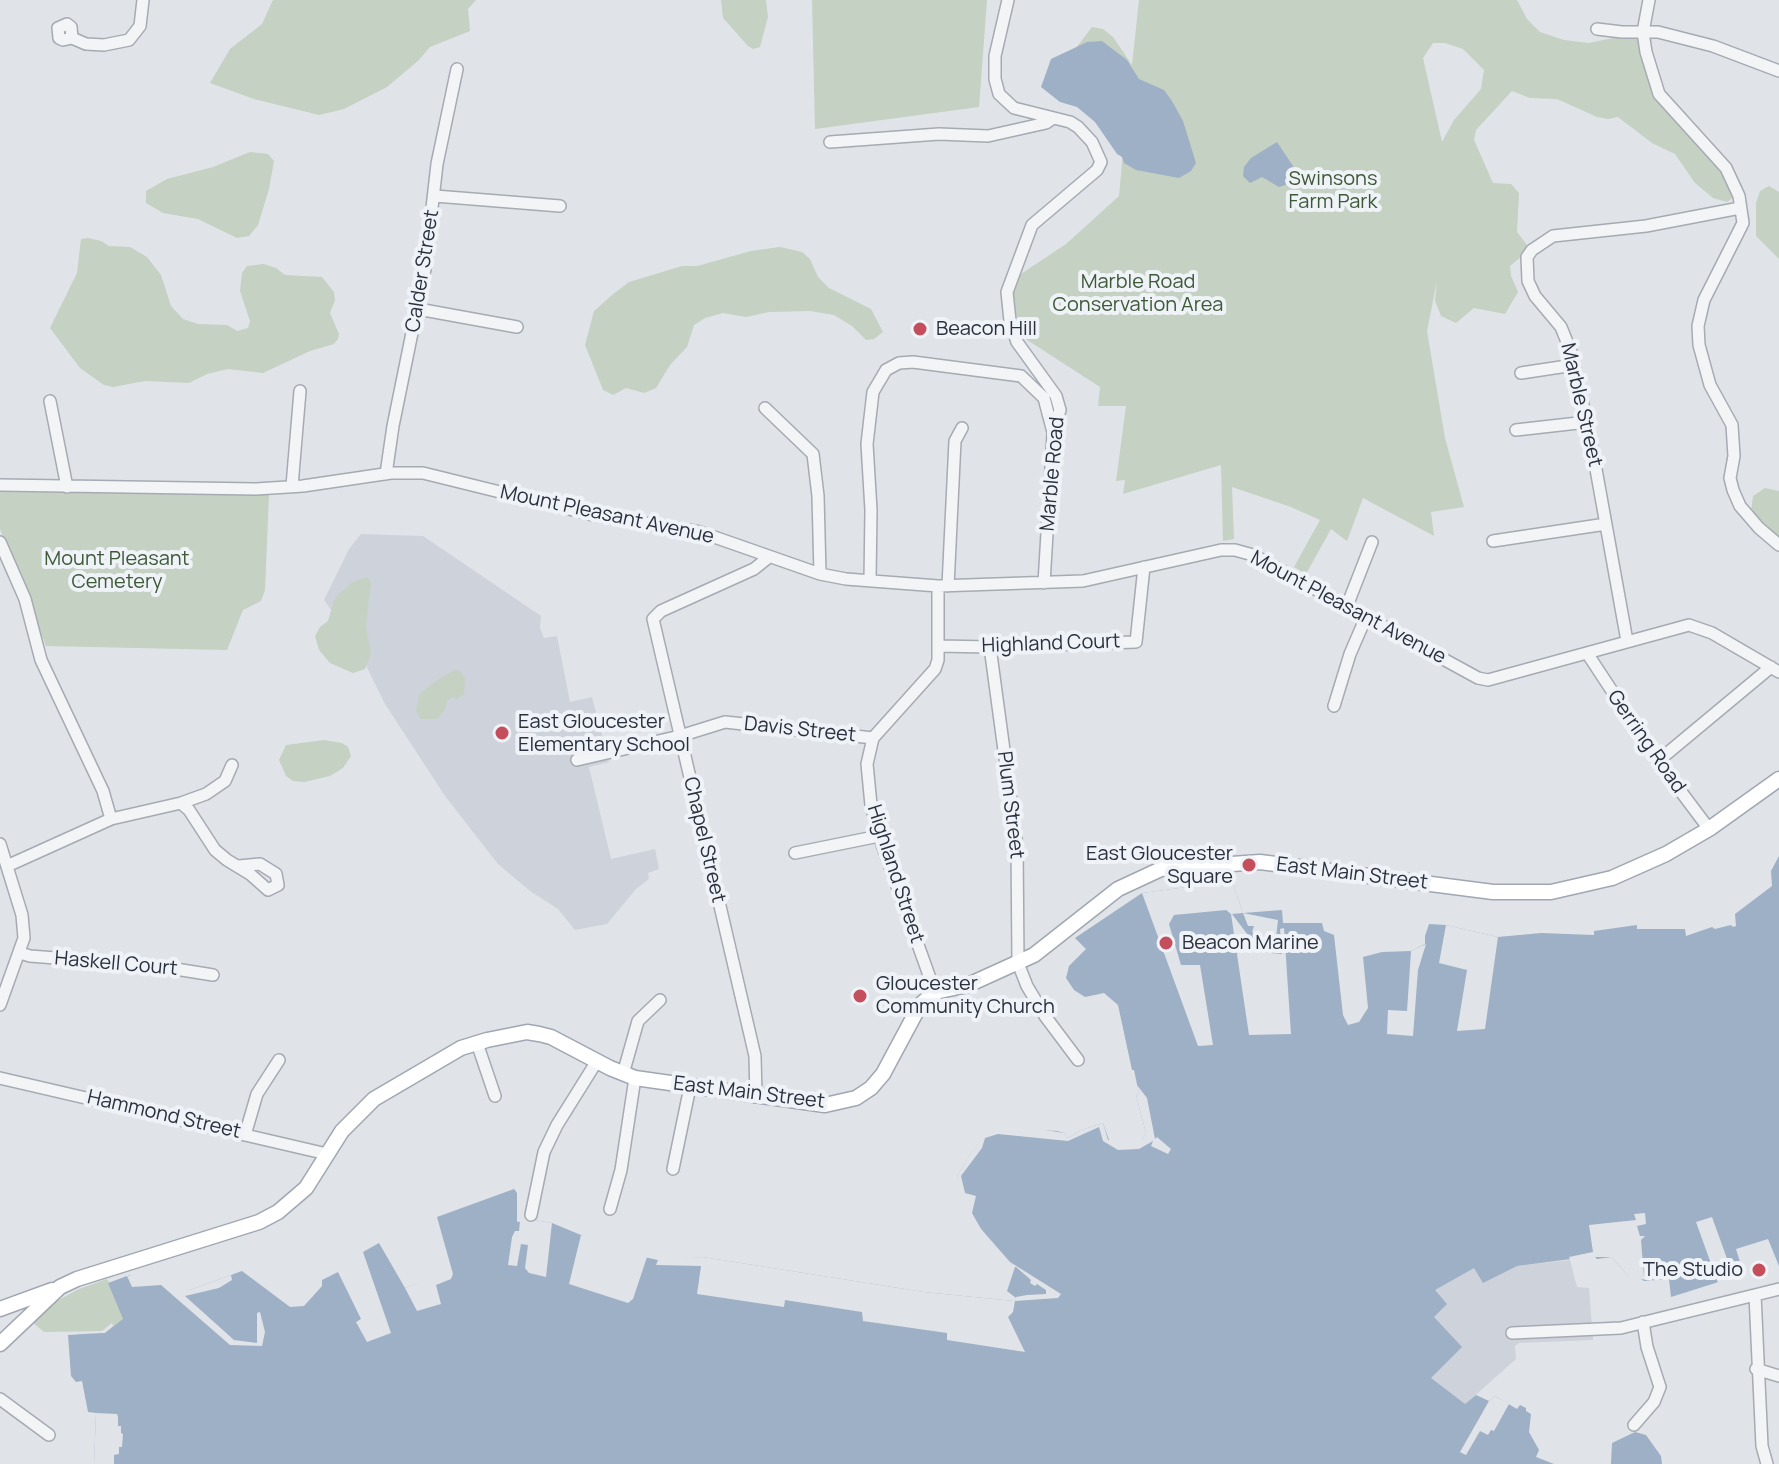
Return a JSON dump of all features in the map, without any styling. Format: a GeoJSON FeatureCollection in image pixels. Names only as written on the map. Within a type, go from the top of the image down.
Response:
{"type":"FeatureCollection","features":[{"type":"Feature","properties":{"kind":"main road","name":"East Main Street"},"geometry":{"type":"LineString","coordinates":[[0,1344],[60,1287],[259,1222],[292,1202],[306,1188],[342,1131],[374,1099],[442,1058],[477,1043],[527,1032],[551,1037],[629,1076],[825,1105],[856,1098],[871,1088],[883,1074],[920,1005],[935,992],[968,985],[1034,955],[1118,889],[1161,869],[1260,862],[1493,892],[1551,892],[1612,878],[1666,854],[1709,829],[1779,779]]}},
{"type":"Feature","properties":{"kind":"main road"},"geometry":{"type":"LineString","coordinates":[[0,1309],[60,1287]]}},
{"type":"Feature","properties":{"kind":"street"},"geometry":{"type":"LineString","coordinates":[[72,38],[86,44],[104,45],[129,40],[140,26],[143,0]]}},
{"type":"Feature","properties":{"kind":"street","name":"Marble Road"},"geometry":{"type":"LineString","coordinates":[[1008,0],[995,56],[996,85],[1005,102],[1014,108],[1070,122],[1085,133],[1101,162],[1097,170],[1032,225],[1007,292],[1010,321],[1017,342],[1056,396],[1060,410],[1053,434],[1044,583]]}},
{"type":"Feature","properties":{"kind":"street"},"geometry":{"type":"LineString","coordinates":[[1649,0],[1643,32],[1659,94],[1726,168],[1736,187],[1743,223],[1704,300],[1698,326],[1699,345],[1710,385],[1732,425],[1734,456],[1730,478],[1733,490],[1740,506],[1779,545]]}},
{"type":"Feature","properties":{"kind":"street"},"geometry":{"type":"LineString","coordinates":[[1597,29],[1658,32],[1713,46],[1779,71]]}},
{"type":"Feature","properties":{"kind":"street","name":"Calder Street"},"geometry":{"type":"LineString","coordinates":[[386,474],[418,309],[437,164],[457,69]]}},
{"type":"Feature","properties":{"kind":"street"},"geometry":{"type":"LineString","coordinates":[[830,142],[939,134],[988,136],[1052,119]]}},
{"type":"Feature","properties":{"kind":"street"},"geometry":{"type":"LineString","coordinates":[[435,196],[560,206]]}},
{"type":"Feature","properties":{"kind":"street","name":"Marble Street"},"geometry":{"type":"LineString","coordinates":[[1627,641],[1574,365],[1561,327],[1535,296],[1528,281],[1527,257],[1553,236],[1646,226],[1740,208]]}},
{"type":"Feature","properties":{"kind":"street"},"geometry":{"type":"LineString","coordinates":[[418,309],[517,327]]}},
{"type":"Feature","properties":{"kind":"street"},"geometry":{"type":"LineString","coordinates":[[870,581],[871,510],[867,444],[873,392],[886,370],[899,363],[913,362],[1021,376],[1044,398],[1053,434]]}},
{"type":"Feature","properties":{"kind":"street"},"geometry":{"type":"LineString","coordinates":[[1521,373],[1574,365]]}},
{"type":"Feature","properties":{"kind":"street"},"geometry":{"type":"LineString","coordinates":[[292,486],[300,391]]}},
{"type":"Feature","properties":{"kind":"street"},"geometry":{"type":"LineString","coordinates":[[50,401],[67,487]]}},
{"type":"Feature","properties":{"kind":"street"},"geometry":{"type":"LineString","coordinates":[[765,408],[813,454],[818,496],[820,574]]}},
{"type":"Feature","properties":{"kind":"street"},"geometry":{"type":"LineString","coordinates":[[1516,430],[1587,422]]}},
{"type":"Feature","properties":{"kind":"street"},"geometry":{"type":"LineString","coordinates":[[873,738],[935,669],[955,441],[962,428]]}},
{"type":"Feature","properties":{"kind":"street","name":"Mount Pleasant Avenue"},"geometry":{"type":"LineString","coordinates":[[0,485],[256,489],[386,474],[439,475],[575,511],[700,532],[820,574],[943,586],[1083,581],[1221,550],[1235,550],[1253,555],[1478,678],[1488,680],[1689,625],[1712,633],[1775,670]]}},
{"type":"Feature","properties":{"kind":"street"},"geometry":{"type":"LineString","coordinates":[[1493,541],[1606,524]]}},
{"type":"Feature","properties":{"kind":"street"},"geometry":{"type":"LineString","coordinates":[[0,542],[25,599],[41,660],[103,791],[111,819]]}},
{"type":"Feature","properties":{"kind":"street"},"geometry":{"type":"LineString","coordinates":[[1347,606],[1372,542]]}},
{"type":"Feature","properties":{"kind":"street","name":"Chapel Street"},"geometry":{"type":"LineString","coordinates":[[756,1097],[755,1056],[653,619],[661,611],[754,569],[769,557]]}},
{"type":"Feature","properties":{"kind":"street","name":"Highland Court"},"geometry":{"type":"LineString","coordinates":[[938,646],[1136,642],[1144,567]]}},
{"type":"Feature","properties":{"kind":"street"},"geometry":{"type":"LineString","coordinates":[[1334,706],[1350,654],[1366,617]]}},
{"type":"Feature","properties":{"kind":"street","name":"Plum Street"},"geometry":{"type":"LineString","coordinates":[[990,647],[1017,846],[1018,963]]}},
{"type":"Feature","properties":{"kind":"street","name":"Gerring Road"},"geometry":{"type":"LineString","coordinates":[[1587,653],[1658,761],[1709,829]]}},
{"type":"Feature","properties":{"kind":"street"},"geometry":{"type":"LineString","coordinates":[[1658,761],[1775,670]]}},
{"type":"Feature","properties":{"kind":"street","name":"Davis Street"},"geometry":{"type":"LineString","coordinates":[[577,760],[725,722],[873,738]]}},
{"type":"Feature","properties":{"kind":"street","name":"Highland Street"},"geometry":{"type":"LineString","coordinates":[[873,738],[867,764],[868,787],[879,836],[935,992]]}},
{"type":"Feature","properties":{"kind":"street"},"geometry":{"type":"LineString","coordinates":[[7,866],[111,819],[206,794],[225,781],[232,765]]}},
{"type":"Feature","properties":{"kind":"street"},"geometry":{"type":"LineString","coordinates":[[181,803],[215,850],[239,866]]}},
{"type":"Feature","properties":{"kind":"street"},"geometry":{"type":"LineString","coordinates":[[795,853],[879,836]]}},
{"type":"Feature","properties":{"kind":"street"},"geometry":{"type":"LineString","coordinates":[[0,844],[22,915],[24,938],[0,1005]]}},
{"type":"Feature","properties":{"kind":"street","name":"Haskell Court"},"geometry":{"type":"LineString","coordinates":[[20,953],[157,966],[213,975]]}},
{"type":"Feature","properties":{"kind":"street"},"geometry":{"type":"LineString","coordinates":[[1018,963],[1027,986],[1045,1016],[1078,1060]]}},
{"type":"Feature","properties":{"kind":"street"},"geometry":{"type":"LineString","coordinates":[[610,1209],[621,1170],[629,1076],[638,1021],[660,1000]]}},
{"type":"Feature","properties":{"kind":"street"},"geometry":{"type":"LineString","coordinates":[[477,1043],[495,1096]]}},
{"type":"Feature","properties":{"kind":"street"},"geometry":{"type":"LineString","coordinates":[[245,1135],[257,1094],[279,1060]]}},
{"type":"Feature","properties":{"kind":"street"},"geometry":{"type":"LineString","coordinates":[[531,1215],[544,1152],[597,1061]]}},
{"type":"Feature","properties":{"kind":"street","name":"Hammond Street"},"geometry":{"type":"LineString","coordinates":[[0,1078],[327,1154]]}},
{"type":"Feature","properties":{"kind":"street"},"geometry":{"type":"LineString","coordinates":[[673,1169],[690,1087]]}},
{"type":"Feature","properties":{"kind":"street"},"geometry":{"type":"LineString","coordinates":[[1512,1333],[1601,1330],[1779,1289]]}},
{"type":"Feature","properties":{"kind":"street"},"geometry":{"type":"LineString","coordinates":[[1755,1295],[1756,1369],[1762,1446],[1767,1464]]}},
{"type":"Feature","properties":{"kind":"street"},"geometry":{"type":"LineString","coordinates":[[1634,1425],[1654,1402],[1660,1387],[1647,1347],[1643,1322]]}},
{"type":"Feature","properties":{"kind":"street"},"geometry":{"type":"LineString","coordinates":[[1756,1369],[1779,1376]]}},
{"type":"Feature","properties":{"kind":"street"},"geometry":{"type":"LineString","coordinates":[[0,1399],[49,1435]]}},
{"type":"Feature","properties":{"kind":"shaded area","name":"East Gloucester Elementary School"},"geometry":{"type":"Polygon","coordinates":[[[361,534],[423,536],[541,616],[540,628],[544,638],[557,636],[570,702],[592,697],[609,762],[589,767],[611,859],[655,849],[659,869],[648,873],[649,879],[636,889],[607,924],[575,930],[558,909],[498,864],[445,796],[385,704],[355,643],[324,600],[349,549],[361,534]]]}},
{"type":"Feature","properties":{"kind":"shaded area"},"geometry":{"type":"Polygon","coordinates":[[[1452,1243],[1517,1266],[1570,1260],[1577,1287],[1589,1288],[1593,1340],[1519,1343],[1515,1346],[1516,1359],[1452,1416],[1336,1272],[1425,1308],[1452,1243]]]}},
{"type":"Feature","properties":{"kind":"green space"},"geometry":{"type":"Polygon","coordinates":[[[273,0],[476,0],[468,9],[470,31],[430,47],[387,87],[344,109],[319,115],[254,99],[210,83],[230,49],[262,24],[273,0]]]}},
{"type":"Feature","properties":{"kind":"green space"},"geometry":{"type":"Polygon","coordinates":[[[721,0],[766,0],[768,17],[760,47],[753,49],[748,46],[723,18],[721,0]]]}},
{"type":"Feature","properties":{"kind":"green space"},"geometry":{"type":"Polygon","coordinates":[[[812,0],[987,0],[979,107],[815,129],[812,0]]]}},
{"type":"Feature","properties":{"kind":"green space"},"geometry":{"type":"Polygon","coordinates":[[[1139,0],[1517,0],[1527,19],[1540,32],[1564,40],[1589,43],[1637,33],[1654,94],[1723,170],[1734,197],[1727,202],[1713,198],[1695,183],[1675,154],[1652,143],[1618,117],[1597,117],[1557,99],[1530,98],[1512,91],[1476,130],[1474,140],[1493,183],[1511,184],[1519,193],[1517,232],[1527,245],[1527,252],[1510,266],[1518,292],[1505,314],[1474,308],[1456,323],[1441,316],[1435,301],[1437,281],[1427,331],[1445,438],[1464,507],[1431,512],[1434,536],[1363,498],[1347,541],[1331,529],[1306,574],[1294,567],[1320,520],[1291,507],[1232,487],[1234,539],[1223,541],[1221,465],[1123,494],[1125,480],[1116,481],[1126,406],[1098,406],[1100,387],[1021,336],[1009,282],[1066,244],[1119,196],[1123,153],[1083,108],[1059,101],[1052,91],[1073,52],[1092,27],[1103,29],[1113,37],[1132,65],[1139,0]],[[1433,43],[1423,58],[1442,142],[1454,120],[1481,89],[1484,70],[1463,49],[1433,43]]]}},
{"type":"Feature","properties":{"kind":"green space"},"geometry":{"type":"Polygon","coordinates":[[[250,152],[268,154],[274,161],[258,225],[249,236],[237,238],[198,219],[163,213],[146,203],[146,191],[167,179],[213,167],[250,152]]]}},
{"type":"Feature","properties":{"kind":"green space"},"geometry":{"type":"Polygon","coordinates":[[[1769,186],[1779,192],[1779,259],[1756,236],[1756,203],[1760,191],[1769,186]]]}},
{"type":"Feature","properties":{"kind":"green space"},"geometry":{"type":"Polygon","coordinates":[[[88,238],[109,246],[130,247],[147,257],[161,275],[171,306],[183,319],[198,324],[227,325],[237,331],[248,328],[250,321],[240,291],[242,273],[247,266],[264,264],[285,275],[322,277],[334,292],[335,300],[330,313],[339,334],[338,339],[334,344],[310,351],[263,373],[228,369],[189,383],[145,381],[113,387],[104,385],[80,368],[50,328],[77,273],[81,239],[88,238]]]}},
{"type":"Feature","properties":{"kind":"green space"},"geometry":{"type":"Polygon","coordinates":[[[780,247],[802,252],[829,288],[871,309],[883,332],[874,339],[866,340],[852,326],[834,315],[810,311],[769,312],[746,317],[723,313],[694,325],[687,347],[670,365],[656,388],[644,393],[626,388],[613,395],[603,390],[585,345],[594,311],[612,295],[629,282],[682,266],[697,266],[751,251],[780,247]]]}},
{"type":"Feature","properties":{"kind":"green space"},"geometry":{"type":"Polygon","coordinates":[[[1765,488],[1779,491],[1779,542],[1751,512],[1753,496],[1765,488]]]}},
{"type":"Feature","properties":{"kind":"green space","name":"Mount Pleasant Cemetery"},"geometry":{"type":"Polygon","coordinates":[[[0,492],[269,494],[265,590],[261,601],[243,610],[227,650],[46,646],[0,529],[0,492]]]}},
{"type":"Feature","properties":{"kind":"green space"},"geometry":{"type":"Polygon","coordinates":[[[367,577],[371,582],[366,626],[371,654],[365,669],[353,673],[330,663],[319,650],[315,636],[328,621],[334,600],[340,593],[353,582],[367,577]]]}},
{"type":"Feature","properties":{"kind":"green space"},"geometry":{"type":"Polygon","coordinates":[[[455,670],[465,678],[464,694],[447,701],[437,719],[420,719],[416,710],[420,694],[455,670]]]}},
{"type":"Feature","properties":{"kind":"green space"},"geometry":{"type":"Polygon","coordinates":[[[324,740],[348,747],[351,756],[343,768],[330,776],[304,782],[293,781],[286,776],[279,760],[286,745],[324,740]]]}},
{"type":"Feature","properties":{"kind":"green space"},"geometry":{"type":"Polygon","coordinates":[[[127,1276],[133,1287],[117,1347],[76,1334],[105,1333],[113,1326],[112,1323],[102,1331],[44,1332],[32,1322],[57,1301],[79,1289],[127,1276]]]}},
{"type":"Feature","properties":{"kind":"water"},"geometry":{"type":"Polygon","coordinates":[[[1102,41],[1127,60],[1139,79],[1164,90],[1172,101],[1183,121],[1196,163],[1191,171],[1179,178],[1136,170],[1124,163],[1095,122],[1077,107],[1060,102],[1041,87],[1051,59],[1087,42],[1102,41]]]}},
{"type":"Feature","properties":{"kind":"water"},"geometry":{"type":"Polygon","coordinates":[[[1277,142],[1293,166],[1298,181],[1279,187],[1262,177],[1250,183],[1243,176],[1244,167],[1251,158],[1277,142]]]}},
{"type":"Feature","properties":{"kind":"water"},"geometry":{"type":"Polygon","coordinates":[[[1779,856],[1779,1272],[1777,1269],[1744,1274],[1671,1297],[1669,1279],[1644,1281],[1636,1276],[1629,1277],[1612,1257],[1597,1259],[1594,1256],[1517,1266],[1483,1283],[1474,1268],[1435,1290],[1447,1304],[1434,1317],[1462,1347],[1431,1378],[1465,1404],[1476,1395],[1489,1401],[1495,1396],[1517,1409],[1520,1405],[1526,1408],[1531,1414],[1529,1432],[1539,1450],[1536,1457],[1554,1464],[94,1464],[96,1413],[88,1412],[82,1381],[76,1382],[71,1376],[68,1335],[105,1333],[123,1319],[108,1283],[130,1275],[134,1286],[161,1282],[167,1289],[180,1287],[190,1290],[242,1271],[290,1307],[304,1306],[322,1286],[322,1280],[338,1272],[361,1319],[356,1322],[367,1342],[391,1333],[363,1252],[379,1243],[405,1288],[447,1274],[430,1217],[512,1186],[517,1193],[517,1222],[535,1220],[552,1223],[622,1252],[662,1261],[703,1257],[924,1292],[1014,1301],[1016,1298],[1007,1291],[1015,1267],[1007,1264],[970,1214],[971,1200],[964,1195],[957,1176],[982,1136],[1010,1128],[1057,1131],[1068,1138],[1103,1123],[1109,1140],[1142,1140],[1146,1133],[1118,1005],[1104,993],[1085,997],[1074,990],[1066,978],[1069,966],[1086,949],[1075,938],[1142,893],[1232,881],[1243,913],[1282,910],[1283,923],[1322,923],[1324,931],[1334,935],[1343,1015],[1348,1025],[1359,1022],[1368,1008],[1363,957],[1382,952],[1411,951],[1425,944],[1429,924],[1498,937],[1541,933],[1594,935],[1594,931],[1637,925],[1637,929],[1685,929],[1686,936],[1712,927],[1733,927],[1736,926],[1735,914],[1772,886],[1771,871],[1779,856]]]}},
{"type":"Feature","properties":{"kind":"water"},"geometry":{"type":"Polygon","coordinates":[[[1635,1432],[1646,1435],[1661,1456],[1662,1464],[1611,1464],[1612,1443],[1635,1432]]]}},
{"type":"Feature","properties":{"kind":"pier"},"geometry":{"type":"Polygon","coordinates":[[[1232,881],[1243,913],[1232,914],[1254,943],[1246,946],[1248,951],[1282,954],[1280,929],[1284,928],[1291,1034],[1249,1035],[1231,914],[1226,910],[1174,915],[1169,924],[1181,965],[1200,965],[1213,1045],[1198,1046],[1142,893],[1232,881]]]}},
{"type":"Feature","properties":{"kind":"pier"},"geometry":{"type":"Polygon","coordinates":[[[1243,913],[1278,920],[1276,938],[1257,938],[1258,933],[1252,932],[1254,926],[1248,926],[1243,913]]]}},
{"type":"Feature","properties":{"kind":"pier"},"geometry":{"type":"Polygon","coordinates":[[[1446,925],[1498,937],[1485,1029],[1457,1031],[1467,970],[1439,963],[1446,925]]]}},
{"type":"Feature","properties":{"kind":"pier"},"geometry":{"type":"Polygon","coordinates":[[[1426,944],[1418,970],[1413,1036],[1387,1034],[1388,1010],[1407,1011],[1411,951],[1426,944]]]}},
{"type":"Feature","properties":{"kind":"pier"},"geometry":{"type":"Polygon","coordinates":[[[1137,1085],[1147,1098],[1155,1139],[1157,1137],[1171,1149],[1168,1154],[1151,1146],[1153,1141],[1139,1149],[1118,1150],[1103,1141],[1099,1127],[1068,1141],[998,1134],[985,1138],[982,1148],[961,1176],[965,1193],[976,1196],[972,1213],[981,1229],[1010,1262],[1061,1294],[1058,1298],[1015,1301],[1013,1312],[1008,1317],[1025,1352],[947,1340],[947,1333],[863,1321],[862,1312],[785,1300],[784,1307],[697,1294],[701,1266],[656,1265],[658,1260],[703,1257],[924,1292],[1014,1301],[1016,1297],[1046,1294],[1046,1290],[1030,1283],[1031,1280],[1016,1267],[1007,1267],[983,1239],[968,1216],[967,1202],[963,1199],[957,1176],[984,1132],[997,1128],[1026,1127],[1064,1133],[1068,1138],[1103,1123],[1108,1140],[1142,1140],[1146,1133],[1136,1095],[1139,1094],[1137,1085]]]}},
{"type":"Feature","properties":{"kind":"pier"},"geometry":{"type":"Polygon","coordinates":[[[511,1182],[514,1189],[437,1217],[453,1274],[451,1279],[436,1285],[441,1304],[417,1311],[405,1288],[444,1274],[427,1217],[430,1210],[476,1191],[511,1182]]]}},
{"type":"Feature","properties":{"kind":"pier"},"geometry":{"type":"Polygon","coordinates":[[[1645,1213],[1646,1224],[1637,1226],[1640,1236],[1645,1236],[1641,1240],[1644,1277],[1652,1276],[1652,1281],[1629,1277],[1612,1257],[1594,1257],[1572,1264],[1569,1257],[1593,1252],[1589,1225],[1636,1220],[1634,1214],[1645,1213]]]}},
{"type":"Feature","properties":{"kind":"pier"},"geometry":{"type":"Polygon","coordinates":[[[1712,1217],[1734,1278],[1718,1283],[1696,1222],[1712,1217]]]}},
{"type":"Feature","properties":{"kind":"pier"},"geometry":{"type":"Polygon","coordinates":[[[520,1221],[552,1223],[546,1277],[529,1273],[525,1268],[528,1245],[521,1244],[517,1266],[508,1265],[512,1237],[515,1231],[519,1231],[520,1221]]]}},
{"type":"Feature","properties":{"kind":"pier"},"geometry":{"type":"Polygon","coordinates":[[[581,1235],[647,1257],[633,1299],[628,1303],[569,1284],[581,1235]]]}},
{"type":"Feature","properties":{"kind":"pier"},"geometry":{"type":"Polygon","coordinates":[[[1768,1239],[1779,1266],[1779,1276],[1775,1273],[1745,1278],[1736,1249],[1768,1239]]]}},
{"type":"Feature","properties":{"kind":"pier"},"geometry":{"type":"Polygon","coordinates":[[[134,1275],[136,1282],[163,1279],[168,1284],[175,1283],[190,1290],[231,1275],[232,1280],[219,1288],[185,1296],[234,1340],[257,1343],[257,1313],[260,1312],[265,1332],[262,1346],[230,1345],[161,1285],[132,1287],[127,1276],[134,1275]]]}},
{"type":"Feature","properties":{"kind":"pier"},"geometry":{"type":"Polygon","coordinates":[[[1495,1396],[1509,1404],[1494,1431],[1491,1430],[1488,1435],[1480,1431],[1466,1455],[1460,1452],[1489,1401],[1495,1396]]]}},
{"type":"Feature","properties":{"kind":"pier"},"geometry":{"type":"Polygon","coordinates":[[[96,1413],[117,1414],[118,1426],[121,1426],[123,1434],[122,1447],[119,1447],[119,1454],[114,1455],[114,1464],[94,1464],[96,1413]]]}},
{"type":"Feature","properties":{"kind":"place","name":"Beacon Hill"},"geometry":{"type":"Point","coordinates":[920,329]}},
{"type":"Feature","properties":{"kind":"place","name":"East Gloucester Elementary School"},"geometry":{"type":"Point","coordinates":[502,733]}},
{"type":"Feature","properties":{"kind":"place","name":"East Gloucester Square"},"geometry":{"type":"Point","coordinates":[1249,865]}},
{"type":"Feature","properties":{"kind":"place","name":"Beacon Marine"},"geometry":{"type":"Point","coordinates":[1166,943]}},
{"type":"Feature","properties":{"kind":"place","name":"Gloucester Community Church"},"geometry":{"type":"Point","coordinates":[860,996]}},
{"type":"Feature","properties":{"kind":"place","name":"The Studio"},"geometry":{"type":"Point","coordinates":[1759,1270]}},
{"type":"Feature","properties":{"kind":"park label","name":"Swinsons Farm Park"},"geometry":{"type":"Point","coordinates":[1333,190]}},
{"type":"Feature","properties":{"kind":"park label","name":"Marble Road Conservation Area"},"geometry":{"type":"Point","coordinates":[1138,294]}}]}
